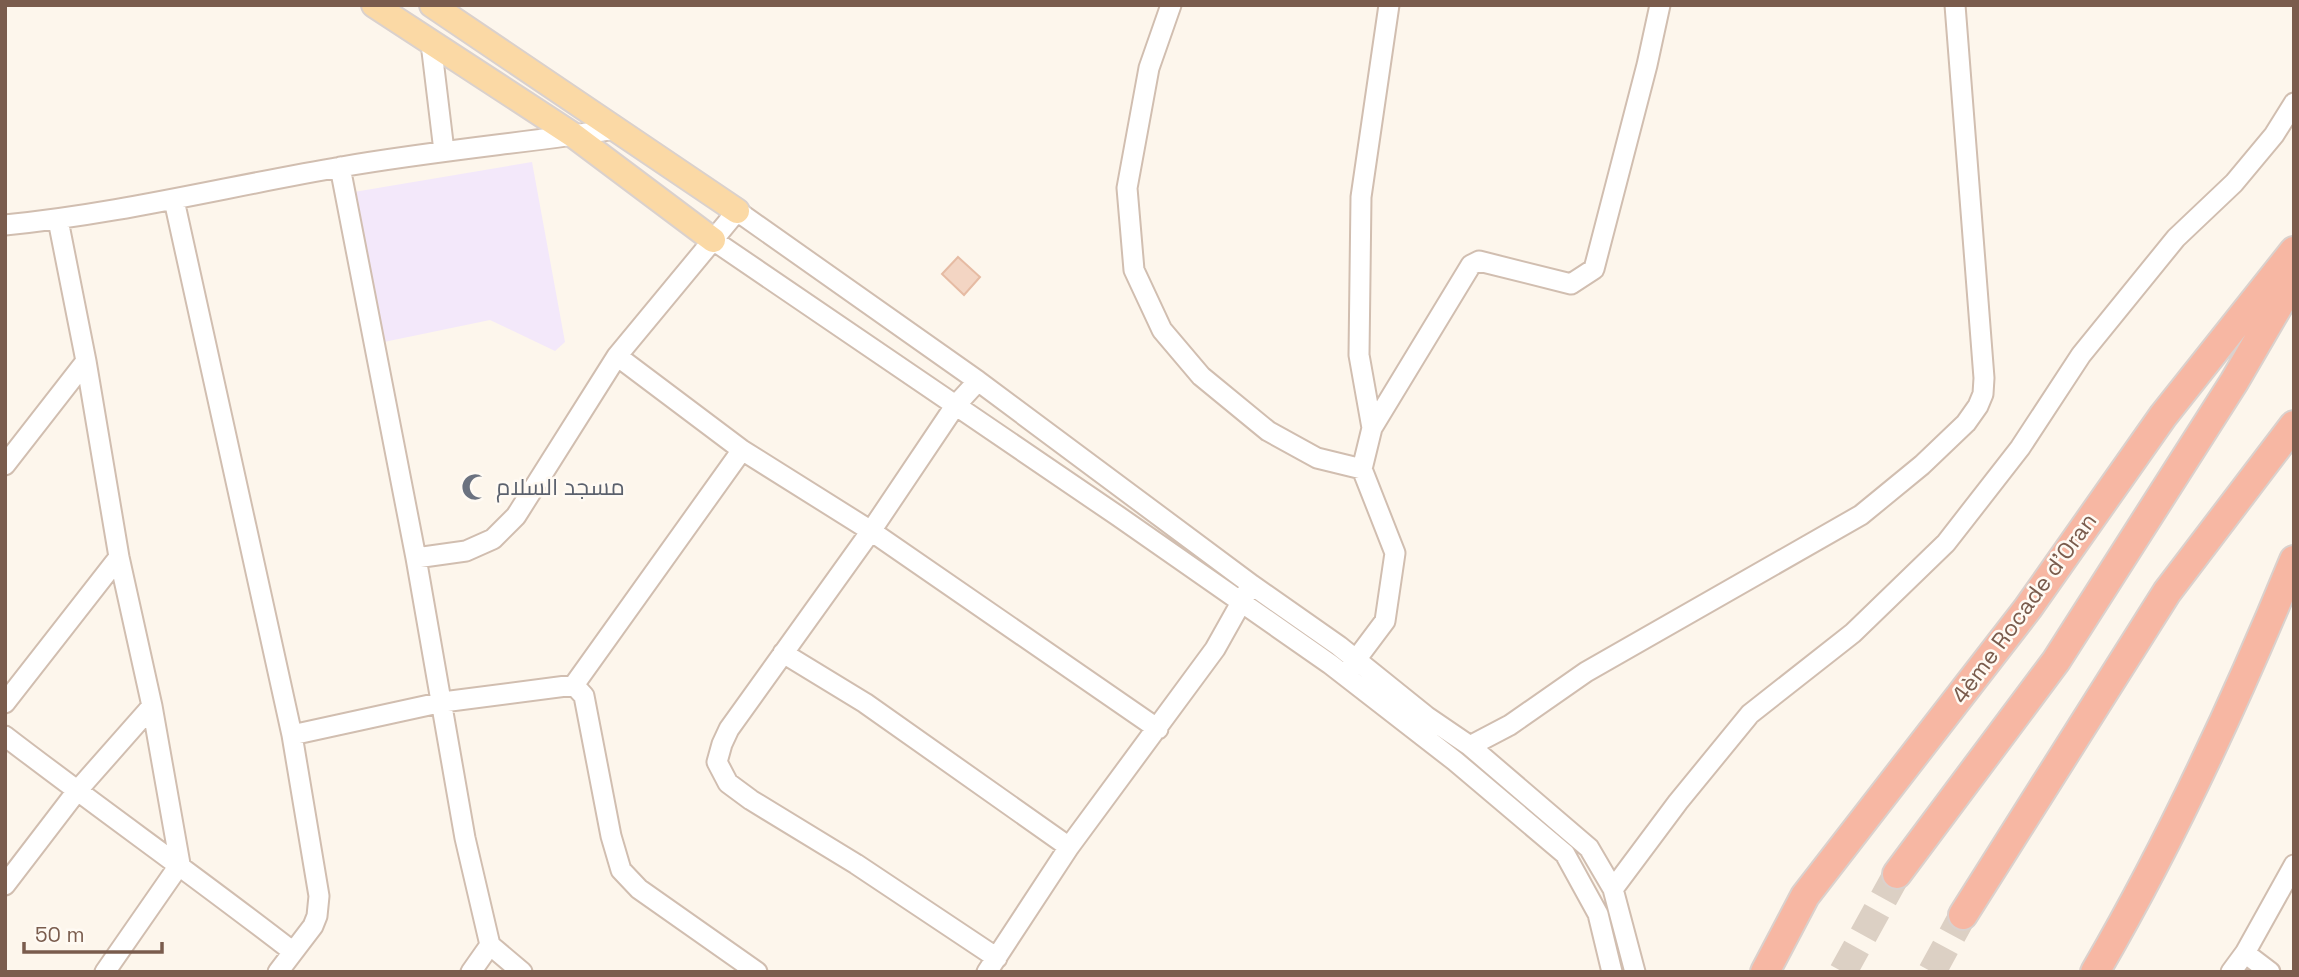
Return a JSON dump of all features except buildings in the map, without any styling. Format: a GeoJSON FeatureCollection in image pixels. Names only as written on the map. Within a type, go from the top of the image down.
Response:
{"type":"FeatureCollection","features":[{"type":"Feature","properties":{"kind":"highway","name":"4ème Rocade d'Oran"},"geometry":{"type":"LineString","coordinates":[[1765,972],[1805,896],[2028,608],[2163,416],[2294,251]]}},
{"type":"Feature","properties":{"kind":"highway"},"geometry":{"type":"LineString","coordinates":[[1897,874],[2056,662],[2234,382],[2294,279]]}},
{"type":"Feature","properties":{"kind":"highway"},"geometry":{"type":"LineString","coordinates":[[1963,915],[2167,592],[2294,425]]}},
{"type":"Feature","properties":{"kind":"highway"},"geometry":{"type":"LineString","coordinates":[[2095,972],[2135,902],[2217,735],[2253,660],[2294,560]]}},
{"type":"Feature","properties":{"kind":"main road"},"geometry":{"type":"LineString","coordinates":[[374,5],[573,135],[713,240]]}},
{"type":"Feature","properties":{"kind":"main road"},"geometry":{"type":"LineString","coordinates":[[432,5],[737,211]]}},
{"type":"Feature","properties":{"kind":"street"},"geometry":{"type":"LineString","coordinates":[[1171,5],[1149,68],[1127,188],[1134,270],[1162,330],[1201,376],[1268,431],[1317,457],[1362,469]]}},
{"type":"Feature","properties":{"kind":"street"},"geometry":{"type":"LineString","coordinates":[[1372,428],[1359,355],[1361,197],[1389,5]]}},
{"type":"Feature","properties":{"kind":"street"},"geometry":{"type":"LineString","coordinates":[[1350,667],[1385,621],[1395,553],[1362,469],[1372,428],[1471,265],[1479,261],[1571,284],[1594,269],[1660,5]]}},
{"type":"Feature","properties":{"kind":"street"},"geometry":{"type":"LineString","coordinates":[[1470,746],[1510,725],[1586,672],[1861,514],[1922,465],[1966,423],[1978,406],[1983,394],[1984,378],[1955,5]]}},
{"type":"Feature","properties":{"kind":"street"},"geometry":{"type":"LineString","coordinates":[[431,43],[444,151]]}},
{"type":"Feature","properties":{"kind":"street"},"geometry":{"type":"LineString","coordinates":[[1598,914],[1616,896],[1678,802],[1750,714],[1853,633],[1945,543],[2020,449],[2081,355],[2176,238],[2234,183],[2274,135],[2294,103]]}},
{"type":"Feature","properties":{"kind":"street"},"geometry":{"type":"LineString","coordinates":[[5,225],[58,220],[174,200],[340,167],[616,129]]}},
{"type":"Feature","properties":{"kind":"street"},"geometry":{"type":"LineString","coordinates":[[340,167],[416,558],[466,838],[490,945],[522,972]]}},
{"type":"Feature","properties":{"kind":"street"},"geometry":{"type":"LineString","coordinates":[[174,200],[292,735],[319,896],[313,926],[278,972]]}},
{"type":"Feature","properties":{"kind":"street"},"geometry":{"type":"LineString","coordinates":[[416,558],[466,551],[493,539],[516,516],[618,356],[737,211],[978,381],[1252,585],[1350,667],[1565,854],[1598,914],[1612,972]]}},
{"type":"Feature","properties":{"kind":"street"},"geometry":{"type":"LineString","coordinates":[[58,220],[86,361],[119,557],[152,706],[180,864],[105,972]]}},
{"type":"Feature","properties":{"kind":"street"},"geometry":{"type":"LineString","coordinates":[[713,240],[1118,516],[1239,602],[1350,667],[1470,746],[1589,848],[1616,896],[1635,972]]}},
{"type":"Feature","properties":{"kind":"street"},"geometry":{"type":"LineString","coordinates":[[618,356],[742,450],[872,531],[1157,729]]}},
{"type":"Feature","properties":{"kind":"street"},"geometry":{"type":"LineString","coordinates":[[5,465],[86,361]]}},
{"type":"Feature","properties":{"kind":"street"},"geometry":{"type":"LineString","coordinates":[[978,381],[955,406],[872,531],[783,653],[722,744],[717,762],[728,783],[856,864],[992,965],[1069,847],[1215,649],[1239,602],[1252,585]]}},
{"type":"Feature","properties":{"kind":"street"},"geometry":{"type":"LineString","coordinates":[[292,735],[443,702],[574,685],[742,450]]}},
{"type":"Feature","properties":{"kind":"street"},"geometry":{"type":"LineString","coordinates":[[5,703],[119,557]]}},
{"type":"Feature","properties":{"kind":"street"},"geometry":{"type":"LineString","coordinates":[[783,653],[865,703],[1069,847]]}},
{"type":"Feature","properties":{"kind":"street"},"geometry":{"type":"LineString","coordinates":[[574,685],[584,696],[611,836],[621,870],[639,889],[757,972]]}},
{"type":"Feature","properties":{"kind":"street"},"geometry":{"type":"LineString","coordinates":[[6,881],[77,791],[152,706]]}},
{"type":"Feature","properties":{"kind":"street"},"geometry":{"type":"LineString","coordinates":[[5,736],[180,864],[292,951]]}},
{"type":"Feature","properties":{"kind":"street"},"geometry":{"type":"LineString","coordinates":[[2231,972],[2245,953],[2294,865]]}},
{"type":"Feature","properties":{"kind":"street"},"geometry":{"type":"LineString","coordinates":[[471,972],[490,945]]}},
{"type":"Feature","properties":{"kind":"street"},"geometry":{"type":"LineString","coordinates":[[2245,953],[2270,972]]}},
{"type":"Feature","properties":{"kind":"shaded area"},"geometry":{"type":"Polygon","coordinates":[[[532,162],[565,342],[555,351],[490,320],[384,342],[354,192],[532,162]]]}},
{"type":"Feature","properties":{"kind":"tunnel"},"geometry":{"type":"LineString","coordinates":[[1843,972],[1897,874]]}},
{"type":"Feature","properties":{"kind":"tunnel"},"geometry":{"type":"LineString","coordinates":[[1932,972],[1963,915]]}},
{"type":"Feature","properties":{"kind":"place","name":"مسجد السلام"},"geometry":{"type":"Point","coordinates":[475,487]}}]}
